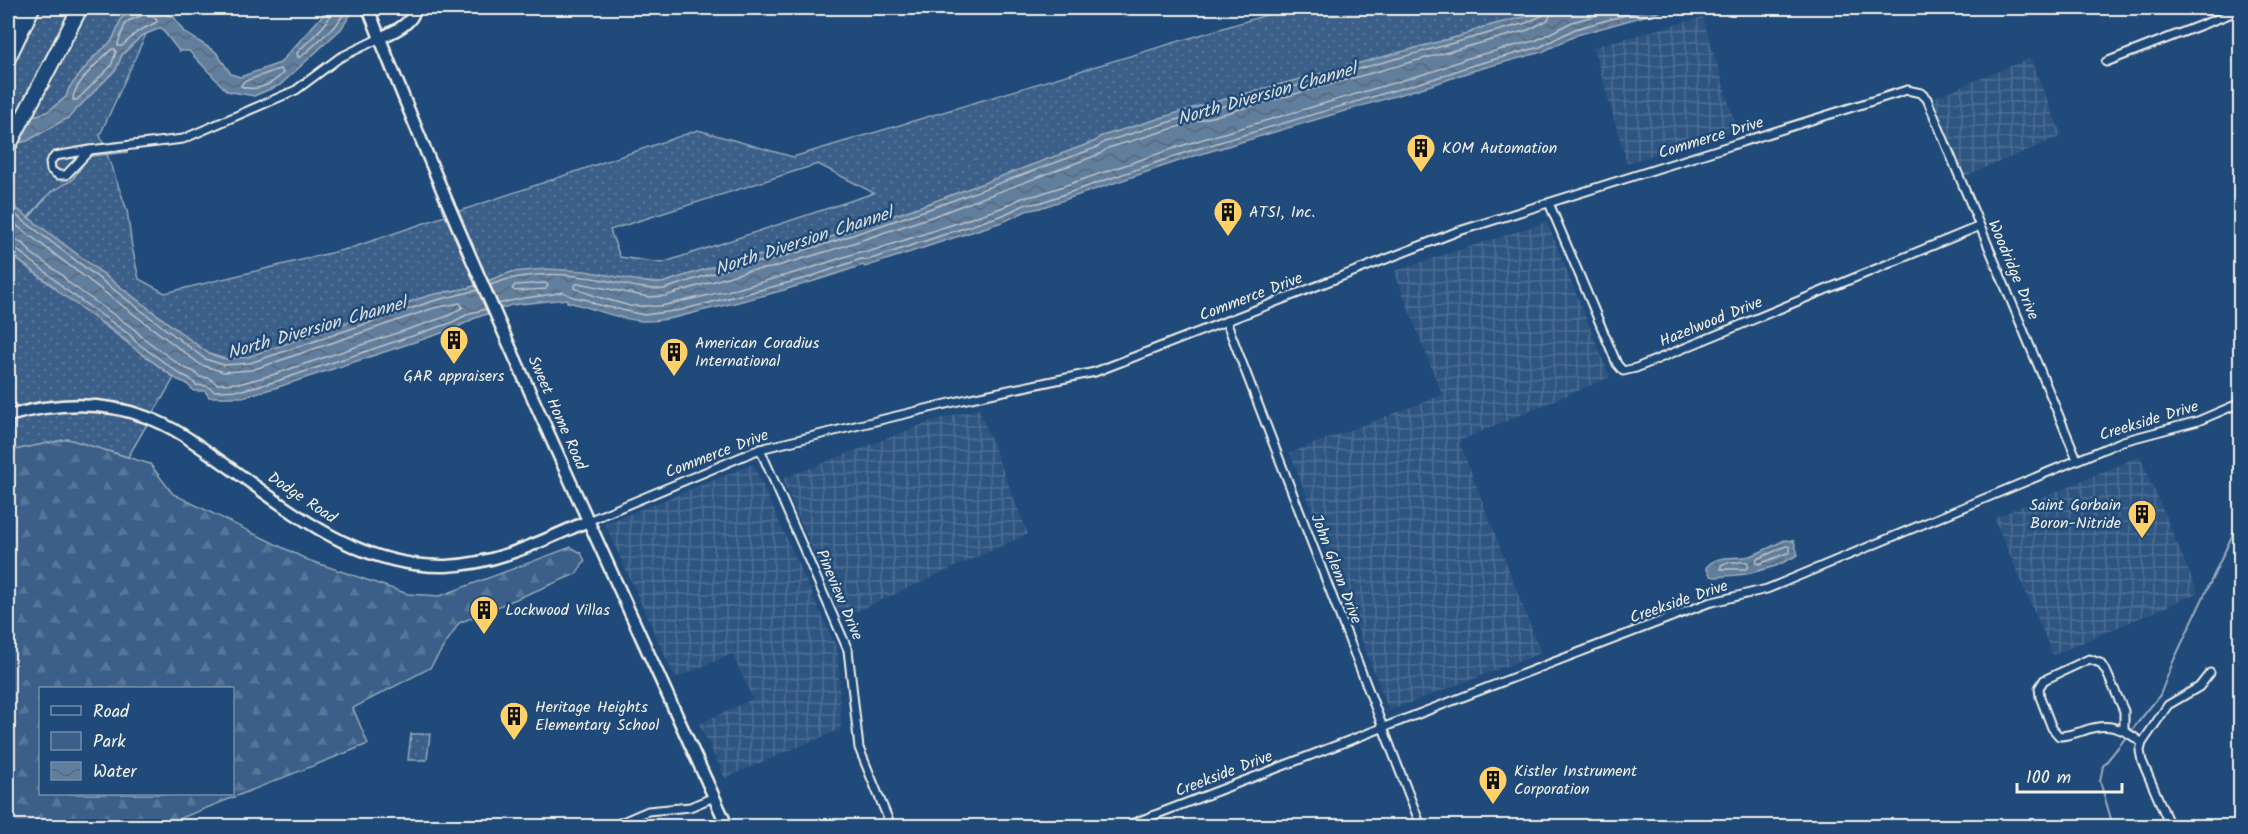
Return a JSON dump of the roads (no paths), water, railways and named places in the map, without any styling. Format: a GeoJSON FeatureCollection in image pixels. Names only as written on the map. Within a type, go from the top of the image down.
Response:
{"type":"FeatureCollection","features":[{"type":"Feature","properties":{"kind":"highway"},"geometry":{"type":"LineString","coordinates":[[8,45],[20,8]]}},
{"type":"Feature","properties":{"kind":"highway"},"geometry":{"type":"LineString","coordinates":[[8,58],[32,8]]}},
{"type":"Feature","properties":{"kind":"highway"},"geometry":{"type":"LineString","coordinates":[[8,147],[80,8]]}},
{"type":"Feature","properties":{"kind":"main road","name":"Sweet Home Road"},"geometry":{"type":"LineString","coordinates":[[368,8],[506,336],[727,826]]}},
{"type":"Feature","properties":{"kind":"main road"},"geometry":{"type":"LineString","coordinates":[[380,38],[401,28],[410,20],[416,8]]}},
{"type":"Feature","properties":{"kind":"main road","name":"Dodge Road"},"geometry":{"type":"LineString","coordinates":[[8,416],[46,407],[78,405],[123,410],[146,417],[184,435],[331,537],[363,552],[403,563],[446,566],[495,559],[588,521]]}},
{"type":"Feature","properties":{"kind":"street"},"geometry":{"type":"LineString","coordinates":[[2106,62],[2241,10]]}},
{"type":"Feature","properties":{"kind":"street"},"geometry":{"type":"LineString","coordinates":[[90,150],[66,175],[58,175],[51,170],[50,162],[55,156],[90,150],[183,139],[296,90],[339,58],[380,38]]}},
{"type":"Feature","properties":{"kind":"street","name":"Commerce Drive"},"geometry":{"type":"LineString","coordinates":[[588,521],[760,449],[971,398],[1095,372],[1455,232],[1907,90],[1922,93]]}},
{"type":"Feature","properties":{"kind":"street","name":"Woodridge Drive"},"geometry":{"type":"LineString","coordinates":[[1922,93],[1927,99],[2077,459]]}},
{"type":"Feature","properties":{"kind":"street","name":"Hazelwood Drive"},"geometry":{"type":"LineString","coordinates":[[1549,203],[1617,364],[1623,371],[1980,226]]}},
{"type":"Feature","properties":{"kind":"street","name":"John Glenn Drive"},"geometry":{"type":"LineString","coordinates":[[1226,321],[1421,826]]}},
{"type":"Feature","properties":{"kind":"street","name":"Creekside Drive"},"geometry":{"type":"LineString","coordinates":[[1126,826],[1708,603],[1767,589],[2123,441],[2199,421],[2241,403]]}},
{"type":"Feature","properties":{"kind":"street"},"geometry":{"type":"LineString","coordinates":[[8,422],[8,436]]}},
{"type":"Feature","properties":{"kind":"street","name":"Pineview Drive"},"geometry":{"type":"LineString","coordinates":[[760,449],[845,641],[851,661],[859,748],[891,826]]}},
{"type":"Feature","properties":{"kind":"street"},"geometry":{"type":"LineString","coordinates":[[2124,729],[2124,711],[2100,663],[2089,659],[2044,680],[2038,688],[2052,728],[2059,736],[2068,736],[2086,729],[2105,726],[2124,729],[2142,743]]}},
{"type":"Feature","properties":{"kind":"street"},"geometry":{"type":"LineString","coordinates":[[2170,826],[2142,760],[2140,751],[2142,743],[2168,705],[2199,687],[2210,674]]}},
{"type":"Feature","properties":{"kind":"street"},"geometry":{"type":"LineString","coordinates":[[613,826],[648,812],[690,807],[714,797]]}},
{"type":"Feature","properties":{"kind":"street"},"geometry":{"type":"LineString","coordinates":[[2234,826],[2241,824]]}},
{"type":"Feature","properties":{"kind":"water"},"geometry":{"type":"Polygon","coordinates":[[[145,8],[174,17],[184,32],[216,52],[231,74],[240,77],[280,63],[329,8],[355,8],[341,29],[280,85],[254,96],[227,91],[189,51],[179,51],[161,28],[141,36],[122,55],[116,69],[68,118],[27,141],[8,145],[8,124],[47,112],[66,97],[69,88],[94,57],[112,41],[122,17],[145,8]]]}},
{"type":"Feature","properties":{"kind":"water","name":"North Diversion Channel"},"geometry":{"type":"Polygon","coordinates":[[[1545,8],[1673,8],[1577,35],[1542,52],[1472,71],[1191,157],[865,267],[863,265],[765,295],[674,318],[650,321],[632,320],[613,315],[567,302],[567,299],[511,305],[473,319],[454,329],[242,397],[209,397],[205,391],[194,391],[59,292],[8,250],[8,202],[209,354],[225,359],[248,357],[371,314],[431,295],[468,288],[512,272],[545,269],[585,271],[662,283],[744,257],[768,255],[831,237],[930,203],[1096,141],[1099,137],[1200,106],[1468,34],[1476,29],[1524,17],[1545,8]]]}},
{"type":"Feature","properties":{"kind":"water"},"geometry":{"type":"Polygon","coordinates":[[[1785,540],[1794,541],[1798,555],[1776,566],[1747,574],[1716,577],[1711,576],[1706,568],[1715,560],[1750,556],[1785,540]]]}},
{"type":"Feature","properties":{"kind":"waterway"},"geometry":{"type":"LineString","coordinates":[[28,218],[51,192],[72,180],[89,156],[127,152]]}},
{"type":"Feature","properties":{"kind":"waterway"},"geometry":{"type":"LineString","coordinates":[[2113,826],[2100,781],[2103,766],[2160,695],[2173,662],[2240,519]]}},
{"type":"Feature","properties":{"kind":"place","name":"KOM Automation"},"geometry":{"type":"Point","coordinates":[1421,174]}},
{"type":"Feature","properties":{"kind":"place","name":"ATSI, Inc."},"geometry":{"type":"Point","coordinates":[1228,238]}},
{"type":"Feature","properties":{"kind":"place","name":"GAR appraisers"},"geometry":{"type":"Point","coordinates":[454,366]}},
{"type":"Feature","properties":{"kind":"place","name":"American Coradius International"},"geometry":{"type":"Point","coordinates":[674,378]}},
{"type":"Feature","properties":{"kind":"place","name":"Saint Gorbain Boron-Nitride"},"geometry":{"type":"Point","coordinates":[2142,540]}},
{"type":"Feature","properties":{"kind":"place","name":"Lockwood Villas"},"geometry":{"type":"Point","coordinates":[484,636]}},
{"type":"Feature","properties":{"kind":"place","name":"Heritage Heights Elementary School"},"geometry":{"type":"Point","coordinates":[514,742]}},
{"type":"Feature","properties":{"kind":"place","name":"Kistler Instrument Corporation"},"geometry":{"type":"Point","coordinates":[1493,806]}}]}
